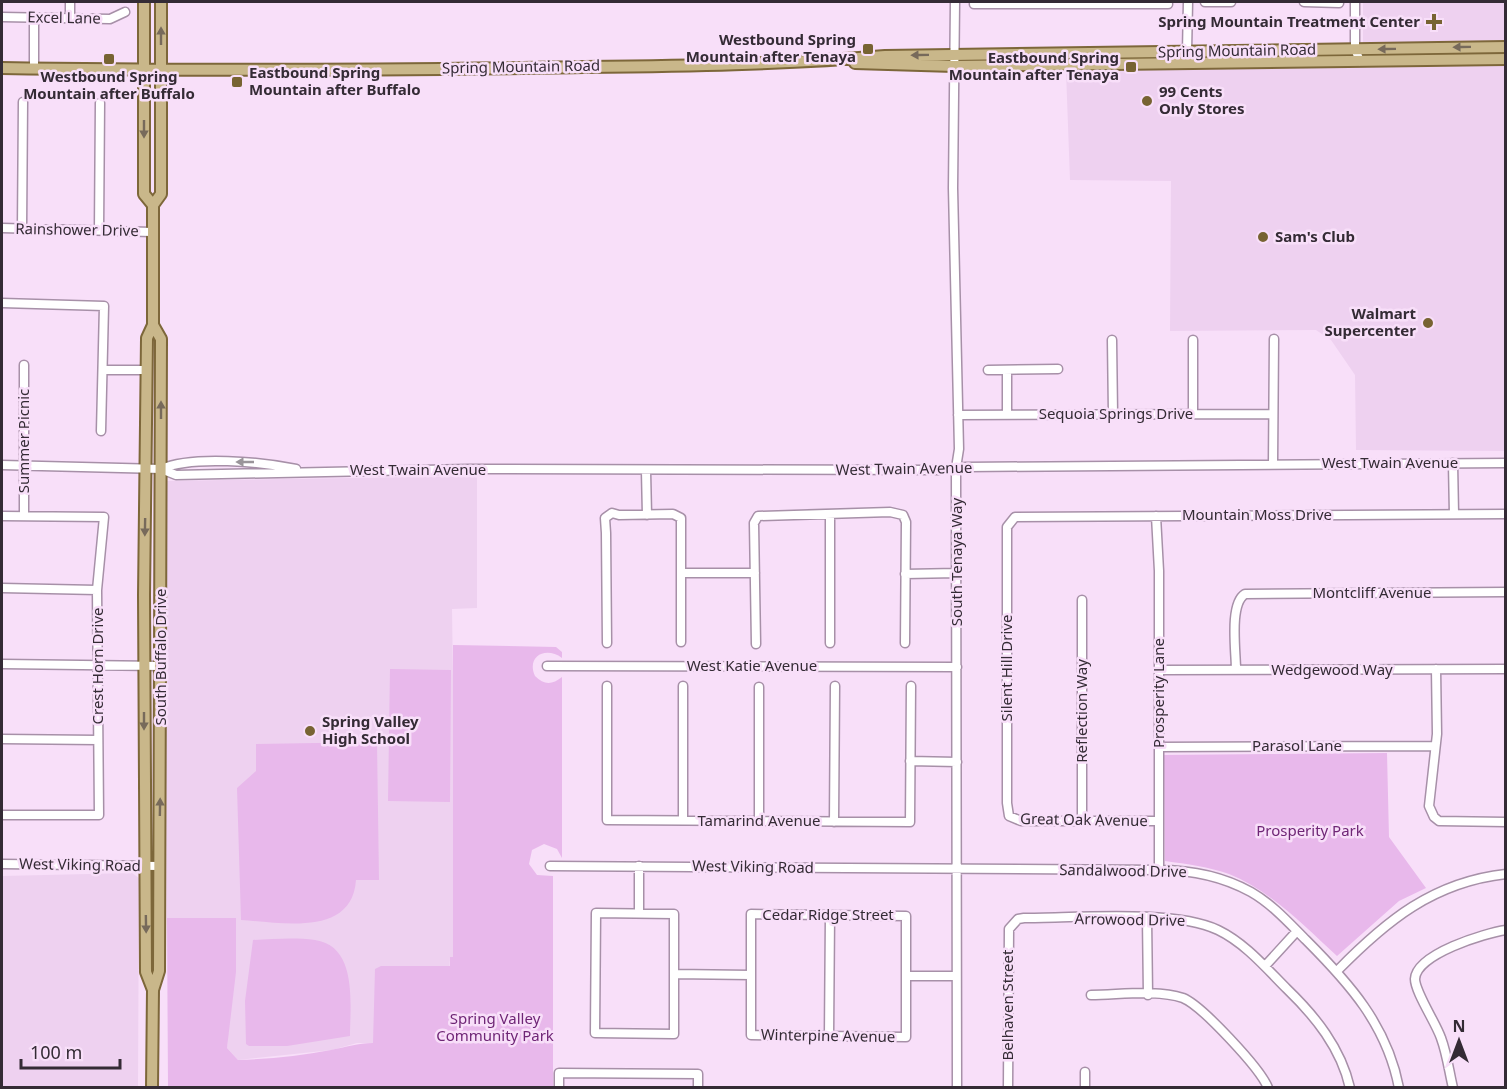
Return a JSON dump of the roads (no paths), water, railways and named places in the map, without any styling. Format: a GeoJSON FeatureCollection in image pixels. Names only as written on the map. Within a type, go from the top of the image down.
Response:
{"type":"FeatureCollection","features":[{"type":"Feature","properties":{"kind":"main road","name":"South Buffalo Drive"},"geometry":{"type":"LineString","coordinates":[[144,2],[144,194],[153,205]]}},
{"type":"Feature","properties":{"kind":"main road","name":"South Buffalo Drive"},"geometry":{"type":"LineString","coordinates":[[153,990],[146,972],[144,666],[147,338],[153,325],[153,205],[161,194],[161,2]]}},
{"type":"Feature","properties":{"kind":"main road","name":"Spring Mountain Road"},"geometry":{"type":"LineString","coordinates":[[954,60],[1187,52],[1506,47]]}},
{"type":"Feature","properties":{"kind":"main road"},"geometry":{"type":"LineString","coordinates":[[1185,64],[1194,59],[1242,51]]}},
{"type":"Feature","properties":{"kind":"main road"},"geometry":{"type":"LineString","coordinates":[[1112,65],[1141,59],[1181,57],[1187,52]]}},
{"type":"Feature","properties":{"kind":"main road","name":"Spring Mountain Road"},"geometry":{"type":"LineString","coordinates":[[2,68],[161,71],[598,66],[825,61],[885,56],[1112,65],[1506,59]]}},
{"type":"Feature","properties":{"kind":"main road","name":"South Buffalo Drive"},"geometry":{"type":"LineString","coordinates":[[152,1088],[153,990],[159,971],[161,666],[161,339],[153,325]]}},
{"type":"Feature","properties":{"kind":"street"},"geometry":{"type":"LineString","coordinates":[[70,2],[70,18]]}},
{"type":"Feature","properties":{"kind":"street","name":"South Tenaya Way"},"geometry":{"type":"LineString","coordinates":[[955,2],[953,188],[958,416],[956,468],[957,1088]]}},
{"type":"Feature","properties":{"kind":"street"},"geometry":{"type":"LineString","coordinates":[[1187,52],[1188,2]]}},
{"type":"Feature","properties":{"kind":"street"},"geometry":{"type":"LineString","coordinates":[[1205,2],[1231,2]]}},
{"type":"Feature","properties":{"kind":"street"},"geometry":{"type":"LineString","coordinates":[[1305,2],[1339,3]]}},
{"type":"Feature","properties":{"kind":"street"},"geometry":{"type":"LineString","coordinates":[[1355,2],[1355,49],[1360,61]]}},
{"type":"Feature","properties":{"kind":"street"},"geometry":{"type":"LineString","coordinates":[[974,4],[1168,4]]}},
{"type":"Feature","properties":{"kind":"street","name":"Excel Lane"},"geometry":{"type":"LineString","coordinates":[[2,17],[110,19],[125,12]]}},
{"type":"Feature","properties":{"kind":"street"},"geometry":{"type":"LineString","coordinates":[[34,17],[34,68]]}},
{"type":"Feature","properties":{"kind":"street"},"geometry":{"type":"LineString","coordinates":[[22,229],[23,102]]}},
{"type":"Feature","properties":{"kind":"street"},"geometry":{"type":"LineString","coordinates":[[99,230],[100,103]]}},
{"type":"Feature","properties":{"kind":"street","name":"Rainshower Drive"},"geometry":{"type":"LineString","coordinates":[[2,228],[152,231]]}},
{"type":"Feature","properties":{"kind":"street"},"geometry":{"type":"LineString","coordinates":[[2,303],[104,306],[101,431]]}},
{"type":"Feature","properties":{"kind":"street"},"geometry":{"type":"LineString","coordinates":[[1274,339],[1274,464]]}},
{"type":"Feature","properties":{"kind":"street"},"geometry":{"type":"LineString","coordinates":[[1112,340],[1113,414]]}},
{"type":"Feature","properties":{"kind":"street"},"geometry":{"type":"LineString","coordinates":[[1192,340],[1193,414]]}},
{"type":"Feature","properties":{"kind":"street","name":"Summer Picnic"},"geometry":{"type":"LineString","coordinates":[[24,365],[24,516]]}},
{"type":"Feature","properties":{"kind":"street"},"geometry":{"type":"LineString","coordinates":[[988,370],[1058,369]]}},
{"type":"Feature","properties":{"kind":"street"},"geometry":{"type":"LineString","coordinates":[[103,370],[147,370]]}},
{"type":"Feature","properties":{"kind":"street"},"geometry":{"type":"LineString","coordinates":[[1007,370],[1007,415]]}},
{"type":"Feature","properties":{"kind":"street","name":"Sequoia Springs Drive"},"geometry":{"type":"LineString","coordinates":[[958,416],[1273,414]]}},
{"type":"Feature","properties":{"kind":"street","name":"West Twain Avenue"},"geometry":{"type":"LineString","coordinates":[[2,465],[161,469],[175,462],[265,462],[303,470],[646,471],[1506,463]]}},
{"type":"Feature","properties":{"kind":"street"},"geometry":{"type":"LineString","coordinates":[[1453,463],[1454,514]]}},
{"type":"Feature","properties":{"kind":"street"},"geometry":{"type":"LineString","coordinates":[[646,471],[647,515]]}},
{"type":"Feature","properties":{"kind":"street"},"geometry":{"type":"LineString","coordinates":[[607,643],[604,525],[605,518],[612,513],[678,515],[683,524],[681,642]]}},
{"type":"Feature","properties":{"kind":"street"},"geometry":{"type":"LineString","coordinates":[[756,644],[754,523],[763,514],[899,513],[905,517],[905,643]]}},
{"type":"Feature","properties":{"kind":"street"},"geometry":{"type":"LineString","coordinates":[[830,514],[830,643]]}},
{"type":"Feature","properties":{"kind":"street","name":"Mountain Moss Drive"},"geometry":{"type":"LineString","coordinates":[[1010,522],[1021,516],[1506,514]]}},
{"type":"Feature","properties":{"kind":"street"},"geometry":{"type":"LineString","coordinates":[[2,516],[24,516]]}},
{"type":"Feature","properties":{"kind":"street","name":"Crest Horn Drive"},"geometry":{"type":"LineString","coordinates":[[2,815],[99,815],[97,590],[104,518],[24,516]]}},
{"type":"Feature","properties":{"kind":"street","name":"Prosperity Lane"},"geometry":{"type":"LineString","coordinates":[[1156,516],[1159,870]]}},
{"type":"Feature","properties":{"kind":"street","name":"Silent Hill Drive"},"geometry":{"type":"LineString","coordinates":[[1009,816],[1007,803],[1006,527],[1010,522]]}},
{"type":"Feature","properties":{"kind":"street"},"geometry":{"type":"LineString","coordinates":[[681,573],[755,573]]}},
{"type":"Feature","properties":{"kind":"street"},"geometry":{"type":"LineString","coordinates":[[905,574],[957,573]]}},
{"type":"Feature","properties":{"kind":"street"},"geometry":{"type":"LineString","coordinates":[[2,588],[97,590]]}},
{"type":"Feature","properties":{"kind":"street","name":"Montcliff Avenue"},"geometry":{"type":"LineString","coordinates":[[1236,670],[1236,609],[1240,597],[1245,594],[1506,592]]}},
{"type":"Feature","properties":{"kind":"street","name":"Reflection Way"},"geometry":{"type":"LineString","coordinates":[[1082,600],[1082,821]]}},
{"type":"Feature","properties":{"kind":"street"},"geometry":{"type":"LineString","coordinates":[[2,664],[161,666]]}},
{"type":"Feature","properties":{"kind":"street","name":"West Katie Avenue"},"geometry":{"type":"LineString","coordinates":[[547,666],[957,667]]}},
{"type":"Feature","properties":{"kind":"street"},"geometry":{"type":"LineString","coordinates":[[1436,669],[1435,746],[1429,806],[1434,817],[1439,821],[1506,822]]}},
{"type":"Feature","properties":{"kind":"street","name":"Wedgewood Way"},"geometry":{"type":"LineString","coordinates":[[1159,670],[1506,669]]}},
{"type":"Feature","properties":{"kind":"street","name":"Tamarind Avenue"},"geometry":{"type":"LineString","coordinates":[[607,686],[607,820],[910,822],[910,762]]}},
{"type":"Feature","properties":{"kind":"street"},"geometry":{"type":"LineString","coordinates":[[683,686],[683,820]]}},
{"type":"Feature","properties":{"kind":"street"},"geometry":{"type":"LineString","coordinates":[[834,822],[835,686]]}},
{"type":"Feature","properties":{"kind":"street"},"geometry":{"type":"LineString","coordinates":[[911,686],[910,762],[957,762]]}},
{"type":"Feature","properties":{"kind":"street"},"geometry":{"type":"LineString","coordinates":[[759,687],[759,821]]}},
{"type":"Feature","properties":{"kind":"street"},"geometry":{"type":"LineString","coordinates":[[2,739],[98,740]]}},
{"type":"Feature","properties":{"kind":"street","name":"Parasol Lane"},"geometry":{"type":"LineString","coordinates":[[1159,747],[1435,746]]}},
{"type":"Feature","properties":{"kind":"street","name":"Great Oak Avenue"},"geometry":{"type":"LineString","coordinates":[[1009,816],[1021,821],[1159,821]]}},
{"type":"Feature","properties":{"kind":"street","name":"West Viking Road"},"geometry":{"type":"LineString","coordinates":[[2,864],[159,866]]}},
{"type":"Feature","properties":{"kind":"street","name":"West Viking Road"},"geometry":{"type":"LineString","coordinates":[[550,866],[956,870]]}},
{"type":"Feature","properties":{"kind":"street"},"geometry":{"type":"LineString","coordinates":[[639,866],[639,913]]}},
{"type":"Feature","properties":{"kind":"street","name":"Sandalwood Drive"},"geometry":{"type":"LineString","coordinates":[[956,870],[1159,870],[1204,873],[1228,881],[1252,893],[1297,931],[1337,970],[1357,994],[1374,1018],[1387,1046],[1399,1088]]}},
{"type":"Feature","properties":{"kind":"street"},"geometry":{"type":"LineString","coordinates":[[1337,970],[1372,935],[1408,908],[1449,887],[1506,874]]}},
{"type":"Feature","properties":{"kind":"street"},"geometry":{"type":"LineString","coordinates":[[596,913],[674,914],[674,974],[674,1034],[596,1033],[596,913]]}},
{"type":"Feature","properties":{"kind":"street","name":"Cedar Ridge Street"},"geometry":{"type":"LineString","coordinates":[[751,975],[751,914],[906,916],[906,976]]}},
{"type":"Feature","properties":{"kind":"street"},"geometry":{"type":"LineString","coordinates":[[829,1035],[830,915]]}},
{"type":"Feature","properties":{"kind":"street","name":"Arrowood Drive"},"geometry":{"type":"LineString","coordinates":[[1012,924],[1024,918],[1147,918],[1184,919],[1216,929],[1245,947],[1307,1008],[1326,1032],[1345,1070],[1350,1088]]}},
{"type":"Feature","properties":{"kind":"street"},"geometry":{"type":"LineString","coordinates":[[1147,918],[1148,995]]}},
{"type":"Feature","properties":{"kind":"street","name":"Belhaven Street"},"geometry":{"type":"LineString","coordinates":[[1008,1088],[1009,928],[1012,924]]}},
{"type":"Feature","properties":{"kind":"street"},"geometry":{"type":"LineString","coordinates":[[1453,1088],[1442,1039],[1417,987],[1416,974],[1422,966],[1438,954],[1466,940],[1506,930]]}},
{"type":"Feature","properties":{"kind":"street"},"geometry":{"type":"LineString","coordinates":[[1264,966],[1297,931]]}},
{"type":"Feature","properties":{"kind":"street"},"geometry":{"type":"LineString","coordinates":[[674,974],[751,975]]}},
{"type":"Feature","properties":{"kind":"street","name":"Winterpine Avenue"},"geometry":{"type":"LineString","coordinates":[[751,975],[751,1035],[906,1037],[906,976]]}},
{"type":"Feature","properties":{"kind":"street"},"geometry":{"type":"LineString","coordinates":[[906,976],[956,976]]}},
{"type":"Feature","properties":{"kind":"street"},"geometry":{"type":"LineString","coordinates":[[1091,995],[1148,995],[1184,999],[1198,1009],[1251,1061],[1269,1088]]}},
{"type":"Feature","properties":{"kind":"street"},"geometry":{"type":"LineString","coordinates":[[1085,1072],[1085,1088]]}},
{"type":"Feature","properties":{"kind":"street"},"geometry":{"type":"LineString","coordinates":[[559,1088],[559,1073],[580,1073],[698,1074],[698,1088]]}},
{"type":"Feature","properties":{"kind":"place","name":"Spring Mountain Treatment Center"},"geometry":{"type":"Point","coordinates":[1434,22]}},
{"type":"Feature","properties":{"kind":"place","name":"Westbound Spring Mountain after Tenaya"},"geometry":{"type":"Point","coordinates":[868,49]}},
{"type":"Feature","properties":{"kind":"place","name":"Westbound Spring Mountain after Buffalo"},"geometry":{"type":"Point","coordinates":[109,59]}},
{"type":"Feature","properties":{"kind":"place","name":"Eastbound Spring Mountain after Tenaya"},"geometry":{"type":"Point","coordinates":[1131,67]}},
{"type":"Feature","properties":{"kind":"place","name":"Eastbound Spring Mountain after Buffalo"},"geometry":{"type":"Point","coordinates":[237,82]}},
{"type":"Feature","properties":{"kind":"place","name":"99 Cents Only Stores"},"geometry":{"type":"Point","coordinates":[1147,101]}},
{"type":"Feature","properties":{"kind":"place","name":"Sam's Club"},"geometry":{"type":"Point","coordinates":[1263,237]}},
{"type":"Feature","properties":{"kind":"place","name":"Walmart Supercenter"},"geometry":{"type":"Point","coordinates":[1428,323]}},
{"type":"Feature","properties":{"kind":"place","name":"Spring Valley High School"},"geometry":{"type":"Point","coordinates":[310,731]}},
{"type":"Feature","properties":{"kind":"park label","name":"Prosperity Park"},"geometry":{"type":"Point","coordinates":[1310,831]}},
{"type":"Feature","properties":{"kind":"park label","name":"Spring Valley Community Park"},"geometry":{"type":"Point","coordinates":[495,1028]}}]}
